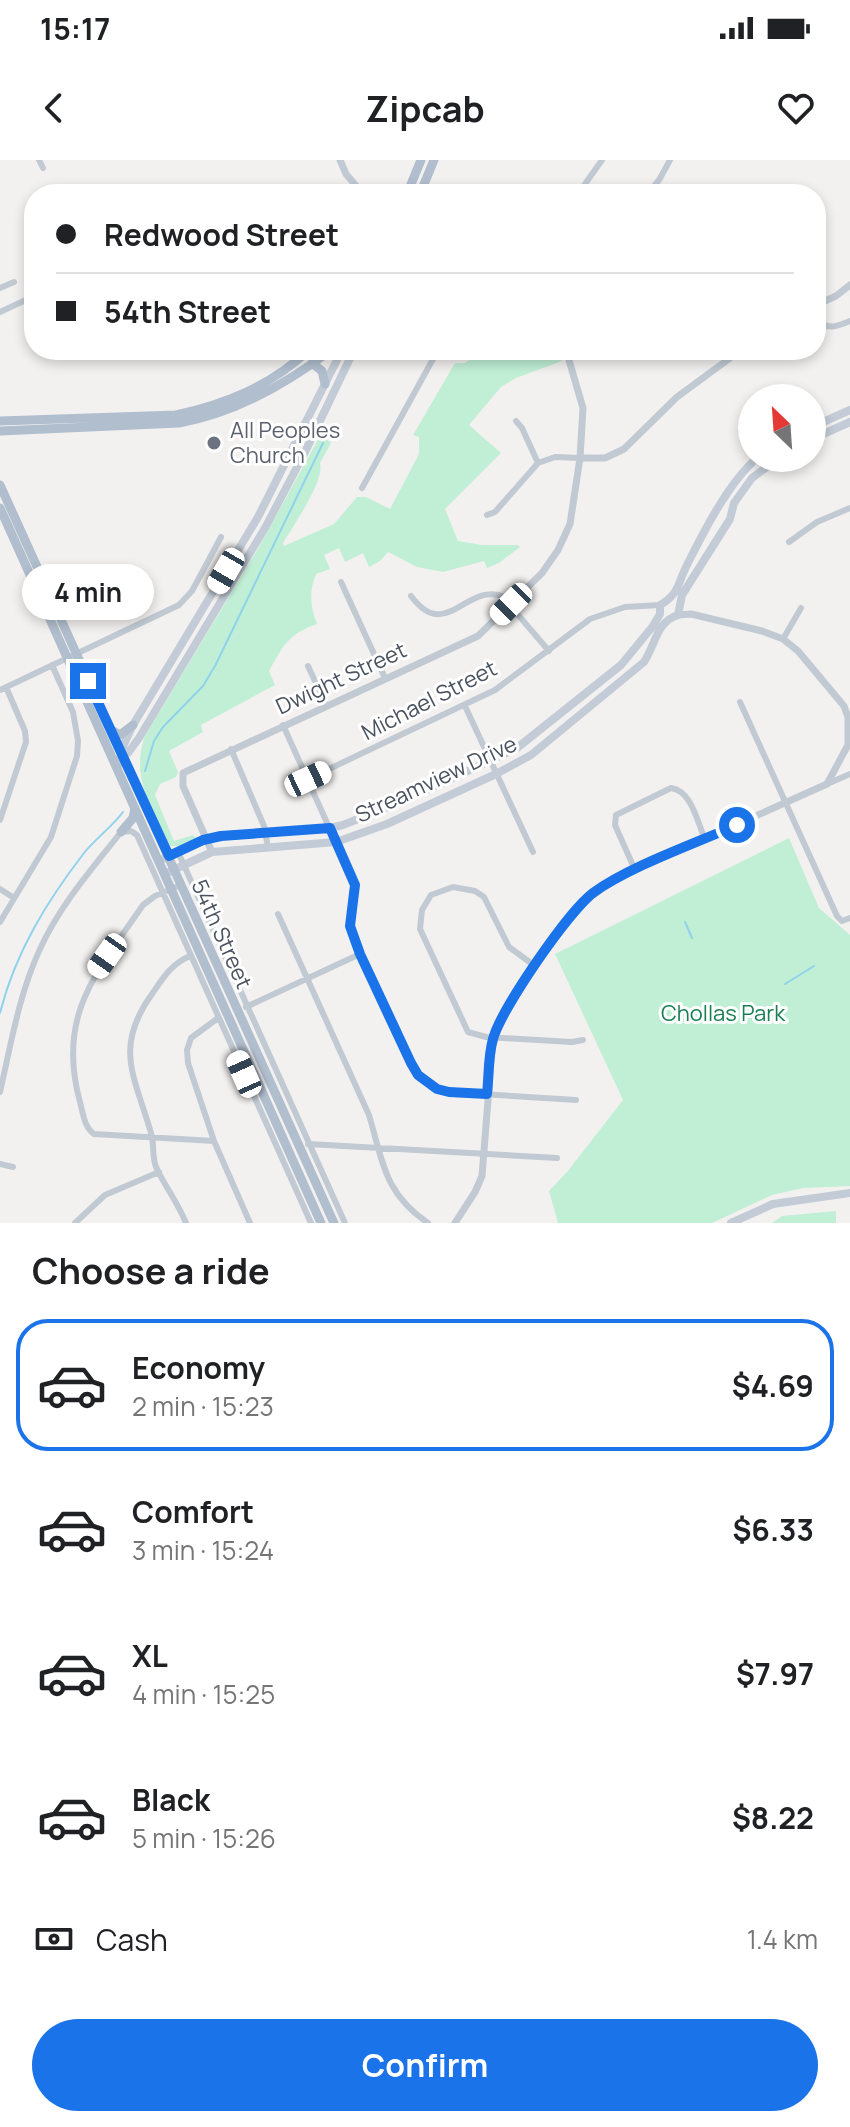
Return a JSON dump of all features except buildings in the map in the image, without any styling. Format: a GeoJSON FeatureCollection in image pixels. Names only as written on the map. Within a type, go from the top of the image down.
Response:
{"type":"FeatureCollection","features":[{"type":"Feature","properties":{"kind":"main road"},"geometry":{"type":"LineString","coordinates":[[411,184],[421,160]]}},
{"type":"Feature","properties":{"kind":"main road"},"geometry":{"type":"LineString","coordinates":[[424,184],[434,160]]}},
{"type":"Feature","properties":{"kind":"main road"},"geometry":{"type":"LineString","coordinates":[[0,421],[176,415],[235,398],[261,386],[297,360]]}},
{"type":"Feature","properties":{"kind":"main road"},"geometry":{"type":"LineString","coordinates":[[0,431],[179,423],[205,418],[245,404],[316,360]]}},
{"type":"Feature","properties":{"kind":"main road"},"geometry":{"type":"LineString","coordinates":[[117,769],[133,725],[258,517],[337,360]]}},
{"type":"Feature","properties":{"kind":"main road"},"geometry":{"type":"LineString","coordinates":[[121,754],[128,753],[139,738],[265,528],[349,360]]}},
{"type":"Feature","properties":{"kind":"main road"},"geometry":{"type":"LineString","coordinates":[[312,363],[322,371],[325,384]]}},
{"type":"Feature","properties":{"kind":"main road"},"geometry":{"type":"LineString","coordinates":[[826,421],[850,410]]}},
{"type":"Feature","properties":{"kind":"main road"},"geometry":{"type":"LineString","coordinates":[[826,433],[850,422]]}},
{"type":"Feature","properties":{"kind":"main road","name":"Streamview Drive"},"geometry":{"type":"LineString","coordinates":[[168,857],[208,839],[230,834],[330,828],[362,819],[523,744],[621,665],[678,591],[687,566],[732,485],[744,472]]}},
{"type":"Feature","properties":{"kind":"main road"},"geometry":{"type":"LineString","coordinates":[[679,608],[682,594],[730,519],[734,503],[745,486],[762,472]]}},
{"type":"Feature","properties":{"kind":"main road","name":"54th Street"},"geometry":{"type":"LineString","coordinates":[[0,485],[117,769],[135,808],[168,857]]}},
{"type":"Feature","properties":{"kind":"main road","name":"54th Street"},"geometry":{"type":"LineString","coordinates":[[0,508],[110,729],[174,869],[172,889],[321,1223]]}},
{"type":"Feature","properties":{"kind":"main road"},"geometry":{"type":"LineString","coordinates":[[7,525],[17,536],[23,537]]}},
{"type":"Feature","properties":{"kind":"main road"},"geometry":{"type":"LineString","coordinates":[[663,610],[679,608]]}},
{"type":"Feature","properties":{"kind":"main road"},"geometry":{"type":"LineString","coordinates":[[663,610],[679,608]]}},
{"type":"Feature","properties":{"kind":"main road","name":"Streamview Drive"},"geometry":{"type":"LineString","coordinates":[[174,869],[212,852],[336,842],[363,834],[496,774],[531,755],[637,670],[654,648],[663,610]]}},
{"type":"Feature","properties":{"kind":"main road"},"geometry":{"type":"LineString","coordinates":[[110,729],[120,735],[133,725]]}},
{"type":"Feature","properties":{"kind":"main road"},"geometry":{"type":"LineString","coordinates":[[121,832],[133,818],[135,808]]}},
{"type":"Feature","properties":{"kind":"main road","name":"54th Street"},"geometry":{"type":"LineString","coordinates":[[172,889],[334,1223]]}},
{"type":"Feature","properties":{"kind":"main road"},"geometry":{"type":"LineString","coordinates":[[731,1223],[773,1204],[850,1193]]}},
{"type":"Feature","properties":{"kind":"street"},"geometry":{"type":"LineString","coordinates":[[39,160],[43,168]]}},
{"type":"Feature","properties":{"kind":"street"},"geometry":{"type":"LineString","coordinates":[[340,160],[354,184]]}},
{"type":"Feature","properties":{"kind":"street"},"geometry":{"type":"LineString","coordinates":[[585,184],[602,160]]}},
{"type":"Feature","properties":{"kind":"street"},"geometry":{"type":"LineString","coordinates":[[656,184],[670,160]]}},
{"type":"Feature","properties":{"kind":"street"},"geometry":{"type":"LineString","coordinates":[[0,287],[14,282]]}},
{"type":"Feature","properties":{"kind":"street"},"geometry":{"type":"LineString","coordinates":[[826,300],[850,285]]}},
{"type":"Feature","properties":{"kind":"street"},"geometry":{"type":"LineString","coordinates":[[0,312],[24,301]]}},
{"type":"Feature","properties":{"kind":"street"},"geometry":{"type":"LineString","coordinates":[[826,327],[850,321]]}},
{"type":"Feature","properties":{"kind":"street"},"geometry":{"type":"LineString","coordinates":[[362,488],[432,360]]}},
{"type":"Feature","properties":{"kind":"street","name":"Dwight Street"},"geometry":{"type":"LineString","coordinates":[[208,839],[181,777],[187,769],[478,636],[542,573],[562,542],[573,515],[583,408],[569,360]]}},
{"type":"Feature","properties":{"kind":"street"},"geometry":{"type":"LineString","coordinates":[[487,515],[495,512],[538,463],[555,457],[605,458],[624,449],[677,397],[727,360]]}},
{"type":"Feature","properties":{"kind":"street"},"geometry":{"type":"LineString","coordinates":[[516,421],[538,463]]}},
{"type":"Feature","properties":{"kind":"street"},"geometry":{"type":"LineString","coordinates":[[789,542],[817,522],[850,508]]}},
{"type":"Feature","properties":{"kind":"street"},"geometry":{"type":"LineString","coordinates":[[0,820],[26,742],[25,731],[3,688],[185,601],[221,537]]}},
{"type":"Feature","properties":{"kind":"street"},"geometry":{"type":"LineString","coordinates":[[341,582],[385,678]]}},
{"type":"Feature","properties":{"kind":"street"},"geometry":{"type":"LineString","coordinates":[[411,596],[421,610],[433,615],[493,594],[502,596],[549,651]]}},
{"type":"Feature","properties":{"kind":"street","name":"Michael Street"},"geometry":{"type":"LineString","coordinates":[[308,779],[498,689],[597,616],[625,607],[646,606],[663,610]]}},
{"type":"Feature","properties":{"kind":"street"},"geometry":{"type":"LineString","coordinates":[[679,608],[783,639],[798,651],[847,706],[848,745],[827,784]]}},
{"type":"Feature","properties":{"kind":"street"},"geometry":{"type":"LineString","coordinates":[[783,639],[801,608]]}},
{"type":"Feature","properties":{"kind":"street"},"geometry":{"type":"LineString","coordinates":[[0,922],[51,837],[77,756],[73,712],[52,665]]}},
{"type":"Feature","properties":{"kind":"street"},"geometry":{"type":"LineString","coordinates":[[308,666],[326,705]]}},
{"type":"Feature","properties":{"kind":"street"},"geometry":{"type":"LineString","coordinates":[[740,702],[837,916],[842,921],[850,918]]}},
{"type":"Feature","properties":{"kind":"street"},"geometry":{"type":"LineString","coordinates":[[465,706],[533,852]]}},
{"type":"Feature","properties":{"kind":"street"},"geometry":{"type":"LineString","coordinates":[[283,725],[355,885],[350,926],[360,954],[418,1075],[437,1089],[449,1092],[576,1100]]}},
{"type":"Feature","properties":{"kind":"street"},"geometry":{"type":"LineString","coordinates":[[231,749],[266,832],[268,847]]}},
{"type":"Feature","properties":{"kind":"street"},"geometry":{"type":"LineString","coordinates":[[455,1223],[482,1176],[493,1037],[535,966],[580,903],[602,887],[635,870],[850,774]]}},
{"type":"Feature","properties":{"kind":"street"},"geometry":{"type":"LineString","coordinates":[[635,870],[615,825],[619,812],[671,788],[686,795],[705,839]]}},
{"type":"Feature","properties":{"kind":"street"},"geometry":{"type":"LineString","coordinates":[[0,1092],[24,992],[39,951],[62,910],[121,832],[131,831],[137,835],[172,889],[190,956],[311,1223]]}},
{"type":"Feature","properties":{"kind":"street"},"geometry":{"type":"LineString","coordinates":[[208,839],[212,852]]}},
{"type":"Feature","properties":{"kind":"street"},"geometry":{"type":"LineString","coordinates":[[168,857],[246,1007],[345,1223]]}},
{"type":"Feature","properties":{"kind":"street"},"geometry":{"type":"LineString","coordinates":[[535,966],[509,947],[484,897],[475,891],[453,887],[431,895],[419,919],[424,943],[464,1029],[493,1037],[583,1040]]}},
{"type":"Feature","properties":{"kind":"street"},"geometry":{"type":"LineString","coordinates":[[0,889],[14,898]]}},
{"type":"Feature","properties":{"kind":"street"},"geometry":{"type":"LineString","coordinates":[[172,889],[143,905],[90,982],[78,1013],[73,1045],[75,1082],[88,1130],[100,1135],[214,1141]]}},
{"type":"Feature","properties":{"kind":"street"},"geometry":{"type":"LineString","coordinates":[[278,914],[369,1115],[376,1149],[398,1198],[428,1223]]}},
{"type":"Feature","properties":{"kind":"street"},"geometry":{"type":"LineString","coordinates":[[246,1007],[360,954]]}},
{"type":"Feature","properties":{"kind":"street"},"geometry":{"type":"LineString","coordinates":[[185,1223],[181,1209],[154,1161],[153,1137],[130,1068],[129,1047],[140,1010],[177,961],[190,956]]}},
{"type":"Feature","properties":{"kind":"street"},"geometry":{"type":"LineString","coordinates":[[218,1018],[194,1034],[187,1055],[214,1141],[250,1223]]}},
{"type":"Feature","properties":{"kind":"street"},"geometry":{"type":"LineString","coordinates":[[308,1144],[557,1158]]}},
{"type":"Feature","properties":{"kind":"street"},"geometry":{"type":"LineString","coordinates":[[0,1164],[13,1167]]}},
{"type":"Feature","properties":{"kind":"street"},"geometry":{"type":"LineString","coordinates":[[75,1223],[105,1195],[159,1172]]}},
{"type":"Feature","properties":{"kind":"green space"},"geometry":{"type":"Polygon","coordinates":[[[469,360],[562,360],[501,387],[469,425],[501,453],[445,509],[458,541],[520,547],[487,568],[484,561],[443,572],[417,567],[388,552],[369,567],[363,553],[345,562],[339,548],[324,555],[330,569],[316,574],[311,593],[317,624],[299,632],[283,648],[269,671],[275,685],[201,725],[203,732],[169,751],[178,772],[176,777],[160,784],[155,795],[174,841],[193,835],[196,838],[179,846],[170,846],[150,806],[142,779],[140,765],[145,736],[258,549],[321,434],[331,443],[320,463],[313,492],[284,546],[334,524],[357,497],[366,497],[390,509],[419,454],[419,437],[413,435],[455,363],[469,360]]]}},
{"type":"Feature","properties":{"kind":"green space","name":"Chollas Park"},"geometry":{"type":"Polygon","coordinates":[[[789,838],[819,908],[850,935],[850,1186],[803,1188],[772,1195],[712,1223],[558,1223],[549,1191],[623,1100],[555,954],[789,838]]]}},
{"type":"Feature","properties":{"kind":"green space"},"geometry":{"type":"Polygon","coordinates":[[[836,1211],[836,1223],[772,1223],[782,1216],[836,1211]]]}},
{"type":"Feature","properties":{"kind":"waterway"},"geometry":{"type":"LineString","coordinates":[[145,771],[154,741],[163,727],[203,686],[215,666],[323,443]]}},
{"type":"Feature","properties":{"kind":"waterway"},"geometry":{"type":"LineString","coordinates":[[0,1013],[14,969],[45,909],[84,853],[123,812]]}},
{"type":"Feature","properties":{"kind":"waterway"},"geometry":{"type":"LineString","coordinates":[[685,922],[692,938]]}},
{"type":"Feature","properties":{"kind":"waterway"},"geometry":{"type":"LineString","coordinates":[[785,984],[814,966]]}},
{"type":"Feature","properties":{"kind":"place","name":"All Peoples Church"},"geometry":{"type":"Point","coordinates":[214,443]}},
{"type":"Feature","properties":{"kind":"route"},"geometry":{"type":"LineString","coordinates":[[88,681],[169,856],[203,840],[221,836],[330,828],[355,885],[350,926],[360,954],[418,1075],[437,1089],[449,1092],[487,1094],[493,1037],[500,1021],[580,903],[602,887],[635,870],[737,825]]}}]}
